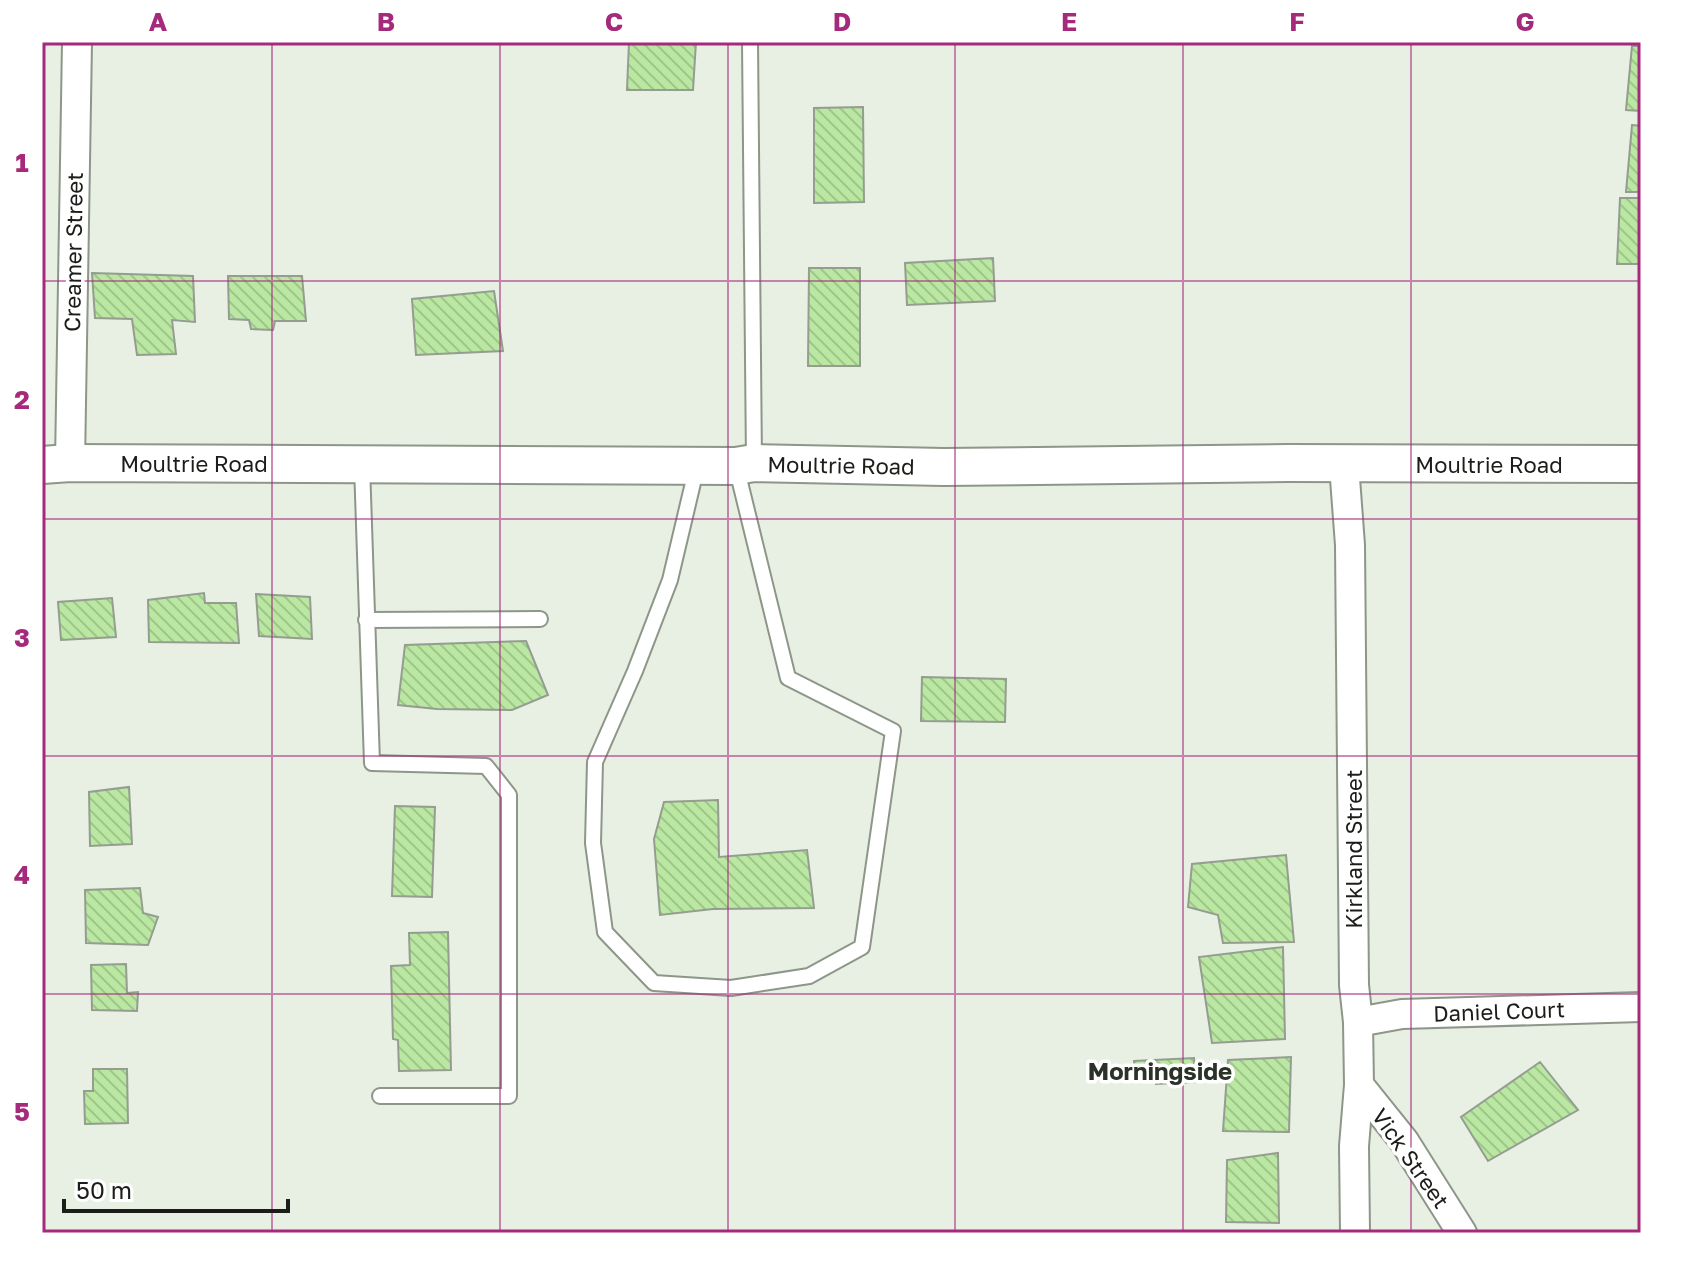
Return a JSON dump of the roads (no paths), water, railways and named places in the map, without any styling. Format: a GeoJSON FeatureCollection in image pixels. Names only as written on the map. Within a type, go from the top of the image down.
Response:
{"type":"FeatureCollection","features":[{"type":"Feature","properties":{"kind":"street","name":"Creamer Street"},"geometry":{"type":"LineString","coordinates":[[56,464],[77,42]]}},
{"type":"Feature","properties":{"kind":"street","name":"Moultrie Road"},"geometry":{"type":"LineString","coordinates":[[56,464],[944,467],[1288,463],[1641,464]]}},
{"type":"Feature","properties":{"kind":"street","name":"Kirkland Street"},"geometry":{"type":"LineString","coordinates":[[1344,465],[1350,545],[1354,985],[1359,1085],[1354,1146],[1355,1233]]}},
{"type":"Feature","properties":{"kind":"street","name":"Daniel Court"},"geometry":{"type":"LineString","coordinates":[[1358,1022],[1402,1014],[1641,1007]]}},
{"type":"Feature","properties":{"kind":"street","name":"Vick Street"},"geometry":{"type":"LineString","coordinates":[[1359,1085],[1404,1141],[1462,1233]]}},
{"type":"Feature","properties":{"kind":"lane"},"geometry":{"type":"LineString","coordinates":[[697,466],[670,580],[595,762],[593,843],[605,932],[654,983],[731,988],[809,976],[862,947],[893,731],[788,678],[745,465],[750,42]]}},
{"type":"Feature","properties":{"kind":"lane"},"geometry":{"type":"LineString","coordinates":[[362,465],[372,763],[486,766],[509,795],[509,1096],[380,1096]]}},
{"type":"Feature","properties":{"kind":"lane"},"geometry":{"type":"LineString","coordinates":[[366,620],[540,619]]}},
{"type":"Feature","properties":{"kind":"district","name":"Morningside"},"geometry":{"type":"Point","coordinates":[1160,1070]}}]}
